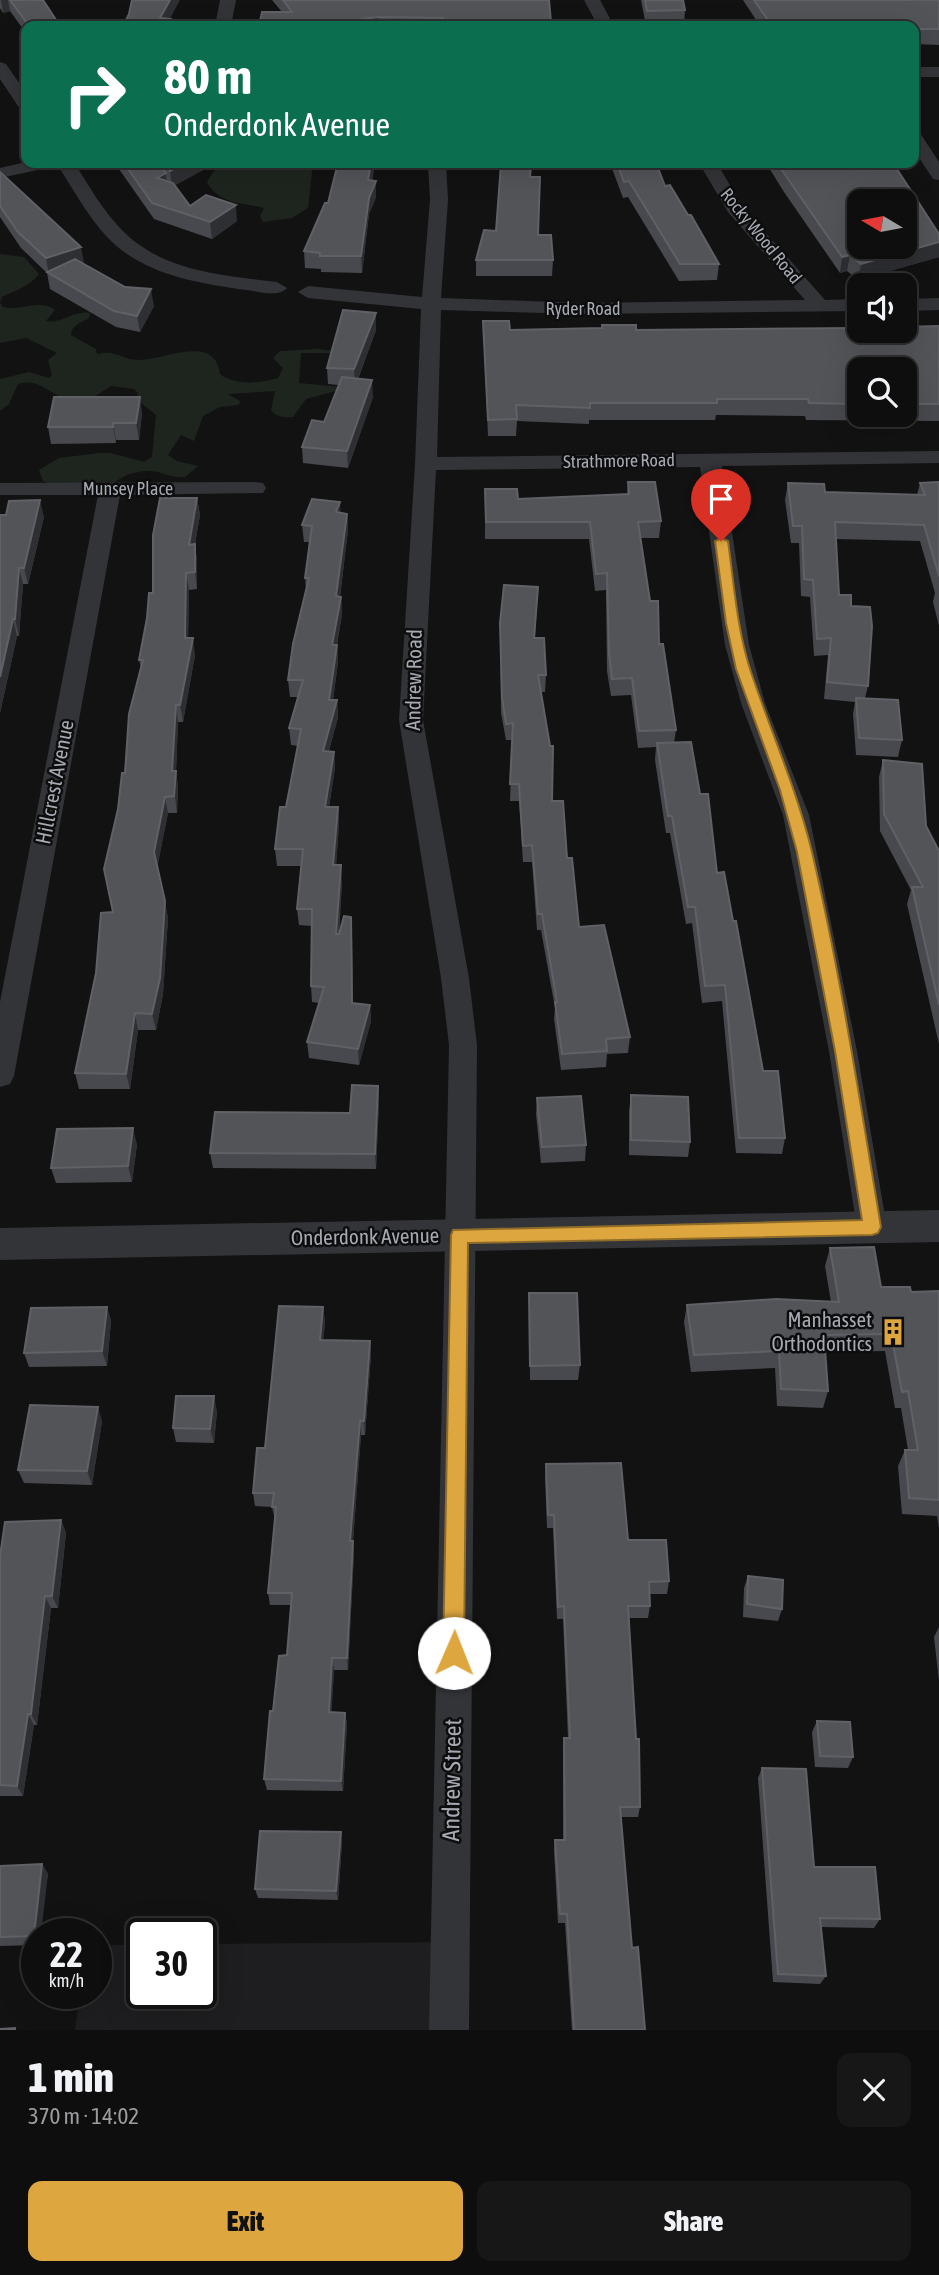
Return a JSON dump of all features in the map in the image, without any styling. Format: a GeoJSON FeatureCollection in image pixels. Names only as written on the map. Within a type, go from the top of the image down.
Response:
{"type":"FeatureCollection","features":[{"type":"Feature","properties":{"kind":"street"},"geometry":{"type":"LineString","coordinates":[[224,21],[228,0]]}},
{"type":"Feature","properties":{"kind":"street"},"geometry":{"type":"LineString","coordinates":[[592,0],[603,21]]}},
{"type":"Feature","properties":{"kind":"street"},"geometry":{"type":"LineString","coordinates":[[0,66],[21,98]]}},
{"type":"Feature","properties":{"kind":"street"},"geometry":{"type":"LineString","coordinates":[[919,72],[939,72]]}},
{"type":"Feature","properties":{"kind":"street"},"geometry":{"type":"LineString","coordinates":[[919,145],[939,175]]}},
{"type":"Feature","properties":{"kind":"street"},"geometry":{"type":"LineString","coordinates":[[0,173],[23,168]]}},
{"type":"Feature","properties":{"kind":"street"},"geometry":{"type":"LineString","coordinates":[[69,168],[118,236],[149,259],[187,274],[276,288]]}},
{"type":"Feature","properties":{"kind":"street","name":"Andrew Road"},"geometry":{"type":"LineString","coordinates":[[437,168],[439,200],[433,251],[426,464],[411,720],[460,1011],[463,1088],[459,1235]]}},
{"type":"Feature","properties":{"kind":"street","name":"Rocky Wood Road"},"geometry":{"type":"LineString","coordinates":[[711,168],[734,208],[820,306]]}},
{"type":"Feature","properties":{"kind":"street","name":"Ryder Road"},"geometry":{"type":"LineString","coordinates":[[308,292],[432,304],[582,310],[847,305]]}},
{"type":"Feature","properties":{"kind":"street"},"geometry":{"type":"LineString","coordinates":[[917,304],[939,304]]}},
{"type":"Feature","properties":{"kind":"street","name":"Strathmore Road"},"geometry":{"type":"LineString","coordinates":[[426,464],[939,457]]}},
{"type":"Feature","properties":{"kind":"street"},"geometry":{"type":"LineString","coordinates":[[710,460],[737,645],[753,703],[796,816],[843,1051],[872,1227]]}},
{"type":"Feature","properties":{"kind":"street","name":"Munsey Place"},"geometry":{"type":"LineString","coordinates":[[0,489],[255,488]]}},
{"type":"Feature","properties":{"kind":"street","name":"Hillcrest Avenue"},"geometry":{"type":"LineString","coordinates":[[0,1076],[110,489]]}},
{"type":"Feature","properties":{"kind":"street","name":"Onderdonk Avenue"},"geometry":{"type":"LineString","coordinates":[[0,1244],[939,1226]]}},
{"type":"Feature","properties":{"kind":"street","name":"Andrew Street"},"geometry":{"type":"LineString","coordinates":[[449,2030],[459,1235]]}},
{"type":"Feature","properties":{"kind":"shaded area"},"geometry":{"type":"Polygon","coordinates":[[[219,168],[312,168],[308,208],[292,218],[263,222],[260,216],[264,209],[261,207],[223,198],[212,189],[207,182],[219,168]]]}},
{"type":"Feature","properties":{"kind":"shaded area"},"geometry":{"type":"Polygon","coordinates":[[[0,254],[24,257],[39,274],[27,285],[2,297],[0,303],[0,254]]]}},
{"type":"Feature","properties":{"kind":"shaded area"},"geometry":{"type":"Polygon","coordinates":[[[0,303],[9,308],[43,305],[55,310],[46,321],[58,321],[78,313],[90,313],[89,318],[75,326],[71,335],[96,349],[97,354],[109,353],[139,360],[199,352],[209,355],[216,362],[220,374],[240,382],[278,378],[283,368],[273,358],[280,351],[318,349],[350,353],[301,353],[299,383],[362,389],[336,391],[306,399],[293,417],[278,416],[271,410],[275,391],[228,394],[241,402],[238,405],[220,407],[203,416],[194,441],[181,435],[168,455],[177,461],[198,466],[185,477],[151,471],[138,472],[121,478],[105,490],[50,484],[43,481],[39,470],[59,458],[111,453],[144,462],[152,457],[156,415],[136,399],[138,393],[134,389],[111,386],[90,399],[76,401],[27,382],[18,384],[9,404],[0,411],[0,379],[29,372],[49,378],[52,375],[48,360],[57,353],[26,338],[0,343],[0,303]]]}},
{"type":"Feature","properties":{"kind":"shaded area"},"geometry":{"type":"Polygon","coordinates":[[[450,1942],[449,2030],[75,2030],[78,2009],[112,2009],[112,1945],[126,1945],[126,2009],[217,2009],[217,1944],[450,1942]]]}},
{"type":"Feature","properties":{"kind":"building"},"geometry":{"type":"Polygon","coordinates":[[[10,0],[43,0],[57,21],[25,21],[10,0]]]}},
{"type":"Feature","properties":{"kind":"building"},"geometry":{"type":"Polygon","coordinates":[[[132,0],[170,0],[160,18],[171,19],[170,21],[126,21],[132,0]]]}},
{"type":"Feature","properties":{"kind":"building"},"geometry":{"type":"Polygon","coordinates":[[[283,0],[549,0],[551,21],[443,21],[443,18],[379,17],[362,21],[260,21],[262,12],[292,12],[283,0]]]}},
{"type":"Feature","properties":{"kind":"building"},"geometry":{"type":"Polygon","coordinates":[[[645,0],[683,0],[685,10],[647,11],[645,0]]]}},
{"type":"Feature","properties":{"kind":"building"},"geometry":{"type":"Polygon","coordinates":[[[754,0],[939,0],[939,29],[919,29],[919,21],[769,21],[754,0]]]}},
{"type":"Feature","properties":{"kind":"building"},"geometry":{"type":"Polygon","coordinates":[[[128,168],[162,168],[166,173],[157,178],[173,183],[190,206],[206,195],[236,205],[210,222],[152,203],[128,168]]]}},
{"type":"Feature","properties":{"kind":"building"},"geometry":{"type":"Polygon","coordinates":[[[337,168],[370,168],[368,180],[376,181],[369,198],[361,256],[320,256],[320,253],[304,251],[325,203],[328,203],[337,168]]]}},
{"type":"Feature","properties":{"kind":"building"},"geometry":{"type":"Polygon","coordinates":[[[501,168],[531,168],[530,177],[540,177],[538,235],[551,235],[553,260],[476,260],[484,230],[496,231],[501,168]]]}},
{"type":"Feature","properties":{"kind":"building"},"geometry":{"type":"Polygon","coordinates":[[[619,168],[658,168],[665,186],[670,185],[688,215],[691,215],[719,264],[680,264],[629,181],[624,182],[619,168]]]}},
{"type":"Feature","properties":{"kind":"building"},"geometry":{"type":"Polygon","coordinates":[[[780,168],[896,168],[910,189],[847,189],[847,256],[842,257],[780,168]]]}},
{"type":"Feature","properties":{"kind":"building"},"geometry":{"type":"Polygon","coordinates":[[[0,172],[81,247],[46,258],[18,232],[0,206],[0,172]]]}},
{"type":"Feature","properties":{"kind":"building"},"geometry":{"type":"Polygon","coordinates":[[[917,200],[939,234],[939,242],[917,248],[917,200]]]}},
{"type":"Feature","properties":{"kind":"building"},"geometry":{"type":"Polygon","coordinates":[[[75,259],[125,287],[151,289],[137,316],[114,311],[47,272],[75,259]]]}},
{"type":"Feature","properties":{"kind":"building"},"geometry":{"type":"Polygon","coordinates":[[[855,259],[879,259],[861,264],[855,259]]]}},
{"type":"Feature","properties":{"kind":"building"},"geometry":{"type":"Polygon","coordinates":[[[343,310],[376,313],[354,369],[327,368],[343,310]]]}},
{"type":"Feature","properties":{"kind":"building"},"geometry":{"type":"Polygon","coordinates":[[[483,321],[509,321],[510,330],[602,328],[602,325],[636,325],[636,330],[847,328],[847,343],[917,343],[917,327],[939,326],[939,404],[917,404],[917,357],[847,357],[847,404],[809,403],[808,399],[717,399],[717,403],[590,403],[590,408],[516,405],[517,419],[488,420],[483,321]]]}},
{"type":"Feature","properties":{"kind":"building"},"geometry":{"type":"Polygon","coordinates":[[[342,377],[372,380],[347,451],[302,447],[312,420],[324,422],[342,377]]]}},
{"type":"Feature","properties":{"kind":"building"},"geometry":{"type":"Polygon","coordinates":[[[54,397],[140,397],[136,423],[113,423],[113,427],[48,427],[54,397]]]}},
{"type":"Feature","properties":{"kind":"building"},"geometry":{"type":"Polygon","coordinates":[[[628,482],[655,482],[661,521],[638,522],[650,601],[658,601],[659,644],[663,644],[676,730],[639,731],[632,678],[612,679],[607,573],[596,574],[590,522],[486,522],[485,489],[517,489],[518,499],[629,494],[628,482]]]}},
{"type":"Feature","properties":{"kind":"building"},"geometry":{"type":"Polygon","coordinates":[[[939,482],[939,576],[924,525],[835,522],[839,595],[851,595],[851,606],[870,607],[872,626],[868,686],[827,682],[831,638],[817,639],[813,580],[804,579],[802,526],[793,526],[788,483],[824,484],[825,492],[925,495],[920,483],[939,482]]]}},
{"type":"Feature","properties":{"kind":"building"},"geometry":{"type":"Polygon","coordinates":[[[160,498],[197,498],[189,545],[195,544],[195,572],[186,573],[185,638],[193,638],[180,705],[176,705],[172,771],[176,771],[174,796],[165,797],[154,852],[165,901],[160,978],[152,1014],[135,1013],[126,1074],[75,1073],[96,973],[101,913],[113,912],[104,869],[118,809],[122,773],[125,773],[129,714],[143,660],[139,660],[149,593],[153,593],[153,535],[160,498]]]}},
{"type":"Feature","properties":{"kind":"building"},"geometry":{"type":"Polygon","coordinates":[[[312,499],[340,502],[336,512],[347,514],[336,596],[341,597],[332,645],[337,645],[329,700],[337,700],[323,751],[334,752],[325,807],[338,807],[333,865],[341,865],[336,934],[339,934],[344,916],[351,917],[352,1003],[370,1005],[358,1049],[307,1042],[324,987],[311,986],[312,909],[297,909],[303,849],[275,849],[280,807],[286,807],[301,729],[289,728],[303,680],[288,680],[293,644],[309,578],[305,578],[312,526],[302,525],[312,499]]]}},
{"type":"Feature","properties":{"kind":"building"},"geometry":{"type":"Polygon","coordinates":[[[40,500],[24,568],[19,568],[15,619],[0,677],[0,515],[6,515],[9,501],[40,500]]]}},
{"type":"Feature","properties":{"kind":"building"},"geometry":{"type":"Polygon","coordinates":[[[504,585],[538,587],[534,638],[544,638],[546,675],[538,675],[550,746],[553,746],[552,801],[563,801],[567,858],[572,858],[579,927],[604,925],[630,1037],[606,1039],[607,1051],[562,1054],[557,1002],[542,914],[538,914],[532,845],[523,846],[519,784],[510,784],[513,723],[506,724],[502,697],[500,623],[504,585]]]}},
{"type":"Feature","properties":{"kind":"building"},"geometry":{"type":"Polygon","coordinates":[[[856,698],[898,700],[902,740],[859,738],[856,698]]]}},
{"type":"Feature","properties":{"kind":"building"},"geometry":{"type":"Polygon","coordinates":[[[691,742],[700,794],[708,794],[717,873],[724,872],[733,921],[736,921],[763,1071],[778,1071],[785,1138],[739,1138],[725,985],[705,986],[695,907],[688,907],[672,816],[668,816],[657,743],[691,742]]]}},
{"type":"Feature","properties":{"kind":"building"},"geometry":{"type":"Polygon","coordinates":[[[883,760],[922,764],[926,826],[939,851],[939,1005],[912,887],[923,887],[884,814],[883,760]]]}},
{"type":"Feature","properties":{"kind":"building"},"geometry":{"type":"Polygon","coordinates":[[[352,1085],[378,1086],[375,1154],[210,1153],[215,1112],[350,1113],[352,1085]]]}},
{"type":"Feature","properties":{"kind":"building"},"geometry":{"type":"Polygon","coordinates":[[[631,1095],[688,1097],[690,1142],[631,1140],[631,1095]]]}},
{"type":"Feature","properties":{"kind":"building"},"geometry":{"type":"Polygon","coordinates":[[[581,1096],[586,1145],[542,1147],[537,1098],[581,1096]]]}},
{"type":"Feature","properties":{"kind":"building"},"geometry":{"type":"Polygon","coordinates":[[[133,1128],[128,1166],[51,1168],[57,1129],[133,1128]]]}},
{"type":"Feature","properties":{"kind":"building"},"geometry":{"type":"Polygon","coordinates":[[[874,1247],[881,1287],[910,1287],[911,1292],[939,1291],[939,1500],[909,1498],[905,1450],[918,1450],[908,1391],[902,1392],[891,1334],[824,1335],[828,1391],[781,1389],[779,1351],[694,1355],[687,1305],[776,1299],[839,1302],[830,1248],[874,1247]]]}},
{"type":"Feature","properties":{"kind":"building"},"geometry":{"type":"Polygon","coordinates":[[[529,1293],[577,1293],[580,1365],[530,1366],[529,1293]]]}},
{"type":"Feature","properties":{"kind":"building"},"geometry":{"type":"Polygon","coordinates":[[[279,1306],[323,1307],[320,1340],[370,1341],[350,1541],[353,1541],[347,1658],[332,1658],[329,1712],[345,1713],[341,1781],[264,1779],[270,1711],[273,1711],[279,1656],[287,1655],[292,1593],[268,1593],[276,1507],[272,1507],[274,1493],[253,1493],[257,1448],[265,1448],[279,1306]]]}},
{"type":"Feature","properties":{"kind":"building"},"geometry":{"type":"Polygon","coordinates":[[[107,1307],[102,1351],[24,1353],[31,1308],[107,1307]]]}},
{"type":"Feature","properties":{"kind":"building"},"geometry":{"type":"Polygon","coordinates":[[[176,1396],[214,1396],[210,1429],[173,1428],[176,1396]]]}},
{"type":"Feature","properties":{"kind":"building"},"geometry":{"type":"Polygon","coordinates":[[[30,1405],[98,1407],[87,1471],[18,1470],[30,1405]]]}},
{"type":"Feature","properties":{"kind":"building"},"geometry":{"type":"Polygon","coordinates":[[[621,1463],[628,1540],[666,1540],[669,1581],[649,1582],[650,1606],[628,1606],[636,1739],[639,1739],[640,1807],[620,1807],[632,1948],[638,1947],[645,2030],[574,2030],[567,1914],[560,1914],[555,1840],[565,1840],[564,1738],[570,1738],[564,1606],[558,1607],[554,1515],[548,1515],[546,1464],[621,1463]]]}},
{"type":"Feature","properties":{"kind":"building"},"geometry":{"type":"Polygon","coordinates":[[[61,1520],[52,1596],[45,1596],[31,1714],[28,1714],[17,1786],[0,1785],[0,1556],[5,1522],[61,1520]]]}},
{"type":"Feature","properties":{"kind":"building"},"geometry":{"type":"Polygon","coordinates":[[[748,1576],[783,1580],[782,1609],[747,1604],[748,1576]]]}},
{"type":"Feature","properties":{"kind":"building"},"geometry":{"type":"Polygon","coordinates":[[[817,1721],[850,1722],[853,1757],[820,1756],[817,1721]]]}},
{"type":"Feature","properties":{"kind":"building"},"geometry":{"type":"Polygon","coordinates":[[[762,1768],[806,1769],[814,1867],[875,1867],[880,1919],[820,1918],[826,1976],[778,1974],[762,1768]]]}},
{"type":"Feature","properties":{"kind":"building"},"geometry":{"type":"Polygon","coordinates":[[[260,1831],[341,1832],[336,1891],[255,1889],[260,1831]]]}},
{"type":"Feature","properties":{"kind":"building"},"geometry":{"type":"Polygon","coordinates":[[[42,1864],[36,1918],[21,1918],[21,1936],[0,1937],[0,1866],[42,1864]]]}},
{"type":"Feature","properties":{"kind":"place","name":"Manhasset Orthodontics"},"geometry":{"type":"Point","coordinates":[893,1332]}},
{"type":"Feature","properties":{"kind":"route"},"geometry":{"type":"LineString","coordinates":[[454,1653],[459,1235],[872,1227],[843,1051],[805,852],[788,790],[753,703],[743,669],[721,541]]}}]}
